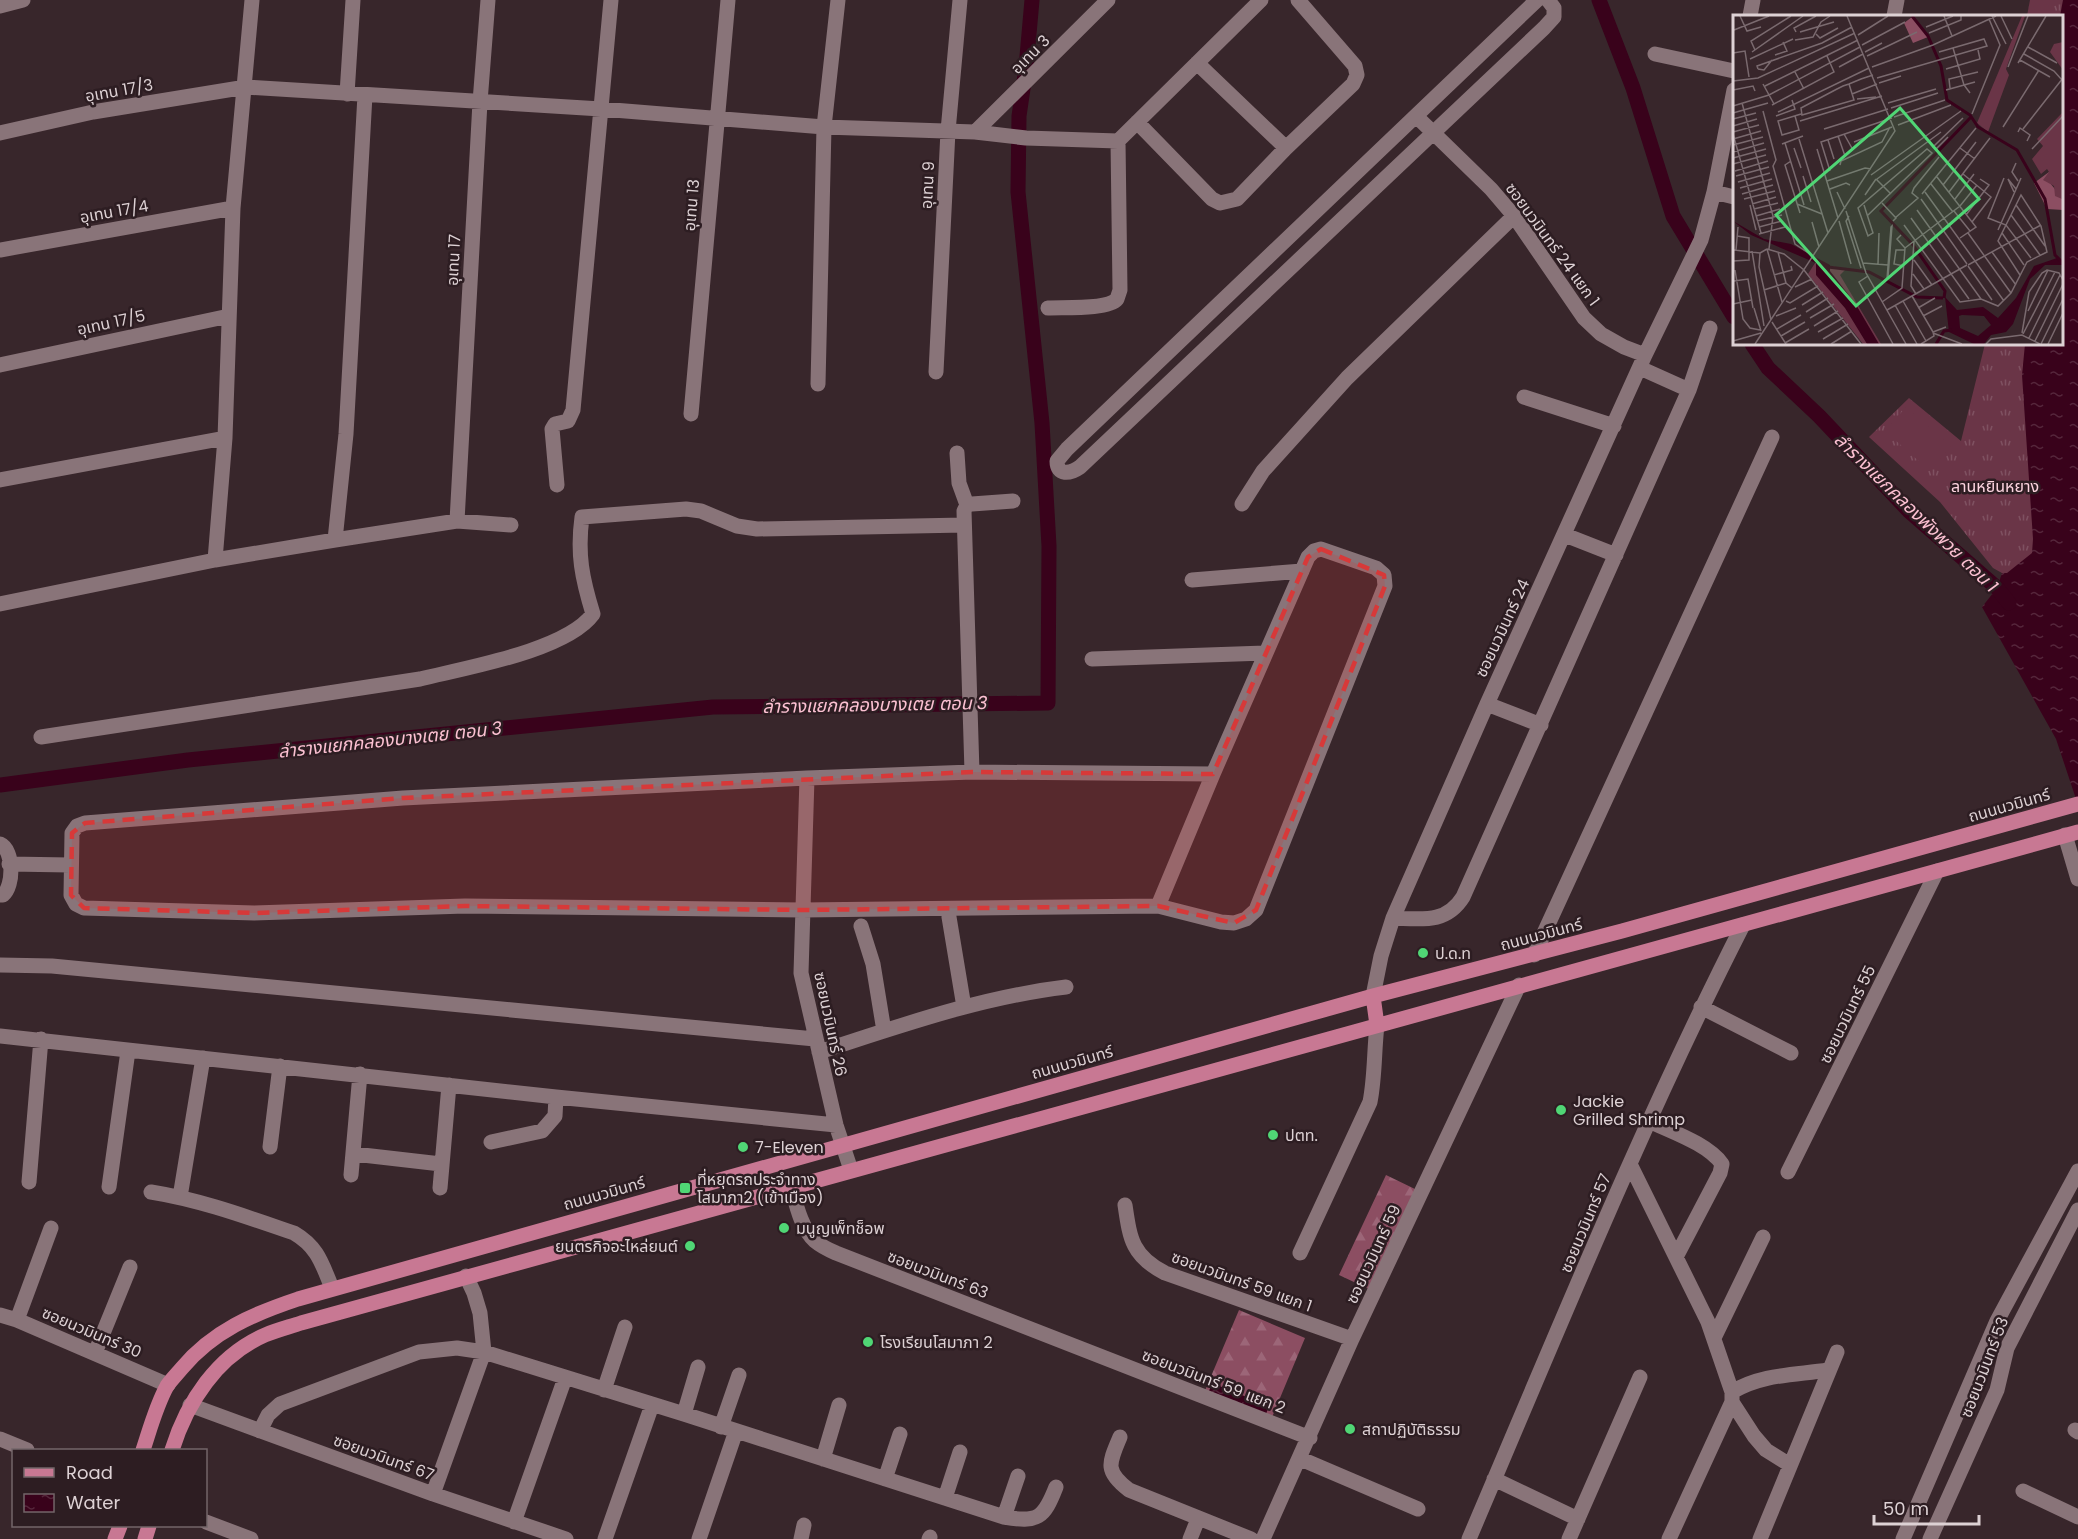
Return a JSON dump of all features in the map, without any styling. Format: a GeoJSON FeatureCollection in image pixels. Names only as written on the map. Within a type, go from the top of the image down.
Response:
{"type":"FeatureCollection","features":[{"type":"Feature","properties":{"kind":"main road","name":"ถนนนวมินทร์"},"geometry":{"type":"LineString","coordinates":[[143,1449],[168,1385],[202,1346],[225,1329],[247,1317],[332,1288],[1373,996],[1534,955],[2076,805]]}},
{"type":"Feature","properties":{"kind":"main road"},"geometry":{"type":"LineString","coordinates":[[172,1449],[190,1405],[203,1385],[241,1349],[265,1335],[335,1312],[2072,833]]}},
{"type":"Feature","properties":{"kind":"main road"},"geometry":{"type":"LineString","coordinates":[[1373,996],[1377,1025]]}},
{"type":"Feature","properties":{"kind":"street"},"geometry":{"type":"LineString","coordinates":[[0,6],[23,0]]}},
{"type":"Feature","properties":{"kind":"street"},"geometry":{"type":"LineString","coordinates":[[215,560],[225,438],[233,208],[246,87],[252,0]]}},
{"type":"Feature","properties":{"kind":"street"},"geometry":{"type":"LineString","coordinates":[[346,94],[353,0]]}},
{"type":"Feature","properties":{"kind":"street","name":"อุเทน 17"},"geometry":{"type":"LineString","coordinates":[[457,521],[480,102],[488,0]]}},
{"type":"Feature","properties":{"kind":"street"},"geometry":{"type":"LineString","coordinates":[[556,484],[552,429],[555,424],[568,421],[573,410],[611,0]]}},
{"type":"Feature","properties":{"kind":"street","name":"อุเทน 13"},"geometry":{"type":"LineString","coordinates":[[691,414],[728,0]]}},
{"type":"Feature","properties":{"kind":"street"},"geometry":{"type":"LineString","coordinates":[[818,384],[824,127],[838,0]]}},
{"type":"Feature","properties":{"kind":"street","name":"อุเทน 9"},"geometry":{"type":"LineString","coordinates":[[936,372],[948,131],[960,0]]}},
{"type":"Feature","properties":{"kind":"street","name":"อุเทน 3"},"geometry":{"type":"LineString","coordinates":[[975,132],[1108,0]]}},
{"type":"Feature","properties":{"kind":"street"},"geometry":{"type":"LineString","coordinates":[[1048,308],[1098,306],[1110,304],[1117,299],[1120,290],[1118,141],[1261,0]]}},
{"type":"Feature","properties":{"kind":"street"},"geometry":{"type":"LineString","coordinates":[[1137,123],[1212,199],[1220,202],[1237,199],[1353,84],[1357,75],[1355,66],[1298,0]]}},
{"type":"Feature","properties":{"kind":"street"},"geometry":{"type":"LineString","coordinates":[[1537,0],[1067,449],[1057,461],[1057,467],[1061,472],[1066,474],[1080,467],[1554,17],[1554,8],[1548,0]]}},
{"type":"Feature","properties":{"kind":"street"},"geometry":{"type":"LineString","coordinates":[[1750,15],[1753,0]]}},
{"type":"Feature","properties":{"kind":"street"},"geometry":{"type":"LineString","coordinates":[[1894,15],[1897,0]]}},
{"type":"Feature","properties":{"kind":"street"},"geometry":{"type":"LineString","coordinates":[[1655,54],[1733,71]]}},
{"type":"Feature","properties":{"kind":"street"},"geometry":{"type":"LineString","coordinates":[[1197,63],[1286,148]]}},
{"type":"Feature","properties":{"kind":"street","name":"อุเทน 17/3"},"geometry":{"type":"LineString","coordinates":[[0,133],[93,112],[246,87],[601,109],[824,127],[975,132],[1020,137],[1118,141]]}},
{"type":"Feature","properties":{"kind":"street"},"geometry":{"type":"LineString","coordinates":[[335,540],[346,434],[365,95]]}},
{"type":"Feature","properties":{"kind":"street","name":"ซอยนวมินทร์ 24"},"geometry":{"type":"LineString","coordinates":[[1373,996],[1393,918],[1487,704],[1697,248],[1714,192],[1733,95]]}},
{"type":"Feature","properties":{"kind":"street","name":"ซอยนวมินทร์ 24 แยก 1"},"geometry":{"type":"LineString","coordinates":[[1416,116],[1491,189],[1514,216],[1584,318],[1601,334],[1689,390]]}},
{"type":"Feature","properties":{"kind":"street"},"geometry":{"type":"LineString","coordinates":[[1714,192],[1733,197]]}},
{"type":"Feature","properties":{"kind":"street","name":"อุเทน 17/4"},"geometry":{"type":"LineString","coordinates":[[0,250],[233,208]]}},
{"type":"Feature","properties":{"kind":"street"},"geometry":{"type":"LineString","coordinates":[[1242,504],[1263,471],[1347,378],[1514,216]]}},
{"type":"Feature","properties":{"kind":"street","name":"อุเทน 17/5"},"geometry":{"type":"LineString","coordinates":[[0,365],[229,316]]}},
{"type":"Feature","properties":{"kind":"street"},"geometry":{"type":"LineString","coordinates":[[1393,918],[1426,919],[1442,916],[1456,909],[1463,897],[1689,390],[1710,328]]}},
{"type":"Feature","properties":{"kind":"street"},"geometry":{"type":"LineString","coordinates":[[1524,397],[1614,426]]}},
{"type":"Feature","properties":{"kind":"street"},"geometry":{"type":"LineString","coordinates":[[1534,955],[1773,437]]}},
{"type":"Feature","properties":{"kind":"street"},"geometry":{"type":"LineString","coordinates":[[0,480],[225,438]]}},
{"type":"Feature","properties":{"kind":"street"},"geometry":{"type":"LineString","coordinates":[[957,453],[959,483],[967,506]]}},
{"type":"Feature","properties":{"kind":"street"},"geometry":{"type":"LineString","coordinates":[[972,772],[963,511],[967,506],[980,502],[1013,501]]}},
{"type":"Feature","properties":{"kind":"street"},"geometry":{"type":"LineString","coordinates":[[41,737],[420,679],[541,647],[571,633],[586,623],[592,614],[580,564],[578,543],[582,517],[686,509],[701,511],[737,526],[757,529],[963,525]]}},
{"type":"Feature","properties":{"kind":"street"},"geometry":{"type":"LineString","coordinates":[[0,604],[215,560],[457,521],[512,525]]}},
{"type":"Feature","properties":{"kind":"street"},"geometry":{"type":"LineString","coordinates":[[1565,535],[1616,555]]}},
{"type":"Feature","properties":{"kind":"street"},"geometry":{"type":"LineString","coordinates":[[1158,906],[1308,557],[1314,551],[1321,549],[1376,568],[1384,575],[1385,586],[1256,910],[1246,919],[1234,923],[1221,922],[1158,906],[802,910],[465,906],[254,913],[84,908],[76,904],[71,895],[70,865],[72,833],[77,826],[85,824],[403,798],[972,772],[1213,774]]}},
{"type":"Feature","properties":{"kind":"street"},"geometry":{"type":"LineString","coordinates":[[1192,580],[1302,572]]}},
{"type":"Feature","properties":{"kind":"street"},"geometry":{"type":"LineString","coordinates":[[1092,659],[1265,653]]}},
{"type":"Feature","properties":{"kind":"street"},"geometry":{"type":"LineString","coordinates":[[1487,704],[1540,725]]}},
{"type":"Feature","properties":{"kind":"street","name":"ซอยนวมินทร์ 26"},"geometry":{"type":"LineString","coordinates":[[807,778],[801,973],[836,1125],[851,1170]]}},
{"type":"Feature","properties":{"kind":"street"},"geometry":{"type":"LineString","coordinates":[[2072,833],[2078,879]]}},
{"type":"Feature","properties":{"kind":"street"},"geometry":{"type":"LineString","coordinates":[[0,844],[6,846],[9,852],[10,884],[8,891],[0,895]]}},
{"type":"Feature","properties":{"kind":"street"},"geometry":{"type":"LineString","coordinates":[[9,864],[70,865]]}},
{"type":"Feature","properties":{"kind":"street","name":"ซอยนวมินทร์ 55"},"geometry":{"type":"LineString","coordinates":[[1788,1172],[1937,871]]}},
{"type":"Feature","properties":{"kind":"street"},"geometry":{"type":"LineString","coordinates":[[949,917],[964,1007]]}},
{"type":"Feature","properties":{"kind":"street","name":"ซอยนวมินทร์ 57"},"geometry":{"type":"LineString","coordinates":[[1469,1539],[1649,1121],[1701,1007],[1743,925]]}},
{"type":"Feature","properties":{"kind":"street"},"geometry":{"type":"LineString","coordinates":[[861,926],[873,964],[884,1031]]}},
{"type":"Feature","properties":{"kind":"street"},"geometry":{"type":"LineString","coordinates":[[0,965],[52,966],[817,1046],[884,1031],[964,1007],[1032,991],[1066,987]]}},
{"type":"Feature","properties":{"kind":"street","name":"ซอยนวมินทร์ 59"},"geometry":{"type":"LineString","coordinates":[[1263,1539],[1310,1438],[1352,1339],[1519,986]]}},
{"type":"Feature","properties":{"kind":"street"},"geometry":{"type":"LineString","coordinates":[[1701,1007],[1791,1053]]}},
{"type":"Feature","properties":{"kind":"street"},"geometry":{"type":"LineString","coordinates":[[1300,1253],[1370,1102],[1374,1082],[1377,1025]]}},
{"type":"Feature","properties":{"kind":"street"},"geometry":{"type":"LineString","coordinates":[[0,1036],[836,1125]]}},
{"type":"Feature","properties":{"kind":"street"},"geometry":{"type":"LineString","coordinates":[[29,1182],[42,1039]]}},
{"type":"Feature","properties":{"kind":"street"},"geometry":{"type":"LineString","coordinates":[[109,1187],[128,1051]]}},
{"type":"Feature","properties":{"kind":"street"},"geometry":{"type":"LineString","coordinates":[[180,1197],[203,1058]]}},
{"type":"Feature","properties":{"kind":"street"},"geometry":{"type":"LineString","coordinates":[[270,1147],[280,1066]]}},
{"type":"Feature","properties":{"kind":"street"},"geometry":{"type":"LineString","coordinates":[[351,1175],[360,1074]]}},
{"type":"Feature","properties":{"kind":"street"},"geometry":{"type":"LineString","coordinates":[[440,1188],[449,1085]]}},
{"type":"Feature","properties":{"kind":"street"},"geometry":{"type":"LineString","coordinates":[[491,1142],[543,1131],[555,1116],[556,1097]]}},
{"type":"Feature","properties":{"kind":"street"},"geometry":{"type":"LineString","coordinates":[[1649,1121],[1707,1150],[1722,1164],[1720,1173],[1676,1257]]}},
{"type":"Feature","properties":{"kind":"street"},"geometry":{"type":"LineString","coordinates":[[354,1154],[441,1164]]}},
{"type":"Feature","properties":{"kind":"street"},"geometry":{"type":"LineString","coordinates":[[1630,1164],[1713,1338],[1732,1397],[1754,1436],[1766,1450],[1790,1465]]}},
{"type":"Feature","properties":{"kind":"street"},"geometry":{"type":"LineString","coordinates":[[1903,1539],[1997,1321],[2078,1171]]}},
{"type":"Feature","properties":{"kind":"street","name":"ซอยนวมินทร์ 63"},"geometry":{"type":"LineString","coordinates":[[791,1186],[798,1210],[809,1233],[824,1247],[1106,1358]]}},
{"type":"Feature","properties":{"kind":"street"},"geometry":{"type":"LineString","coordinates":[[151,1192],[180,1197],[294,1233],[307,1240],[316,1250],[332,1288]]}},
{"type":"Feature","properties":{"kind":"street","name":"ซอยนวมินทร์ 59 แยก 1"},"geometry":{"type":"LineString","coordinates":[[1125,1205],[1129,1231],[1135,1249],[1149,1264],[1165,1273],[1352,1339]]}},
{"type":"Feature","properties":{"kind":"street","name":"ซอยนวมินทร์ 53"},"geometry":{"type":"LineString","coordinates":[[1930,1539],[1997,1390],[2011,1340],[2078,1210]]}},
{"type":"Feature","properties":{"kind":"street"},"geometry":{"type":"LineString","coordinates":[[17,1320],[51,1228]]}},
{"type":"Feature","properties":{"kind":"street"},"geometry":{"type":"LineString","coordinates":[[1713,1338],[1763,1237]]}},
{"type":"Feature","properties":{"kind":"street"},"geometry":{"type":"LineString","coordinates":[[95,1353],[130,1266]]}},
{"type":"Feature","properties":{"kind":"street"},"geometry":{"type":"LineString","coordinates":[[433,1494],[484,1352],[480,1313],[466,1276]]}},
{"type":"Feature","properties":{"kind":"street","name":"ซอยนวมินทร์ 30"},"geometry":{"type":"LineString","coordinates":[[0,1315],[17,1320],[168,1385]]}},
{"type":"Feature","properties":{"kind":"street"},"geometry":{"type":"LineString","coordinates":[[604,1390],[625,1327]]}},
{"type":"Feature","properties":{"kind":"street"},"geometry":{"type":"LineString","coordinates":[[260,1431],[268,1415],[280,1404],[419,1353],[457,1348],[484,1352],[1004,1517],[1023,1520],[1038,1517],[1048,1509],[1056,1487]]}},
{"type":"Feature","properties":{"kind":"street"},"geometry":{"type":"LineString","coordinates":[[1760,1539],[1837,1352]]}},
{"type":"Feature","properties":{"kind":"street","name":"ซอยนวมินทร์ 59 แยก 2"},"geometry":{"type":"LineString","coordinates":[[1106,1358],[1310,1438]]}},
{"type":"Feature","properties":{"kind":"street"},"geometry":{"type":"LineString","coordinates":[[684,1414],[698,1366]]}},
{"type":"Feature","properties":{"kind":"street"},"geometry":{"type":"LineString","coordinates":[[1670,1539],[1732,1397],[1743,1385],[1768,1378],[1828,1370]]}},
{"type":"Feature","properties":{"kind":"street"},"geometry":{"type":"LineString","coordinates":[[699,1539],[728,1429],[739,1375]]}},
{"type":"Feature","properties":{"kind":"street"},"geometry":{"type":"LineString","coordinates":[[1569,1539],[1640,1377]]}},
{"type":"Feature","properties":{"kind":"street"},"geometry":{"type":"LineString","coordinates":[[514,1522],[565,1378]]}},
{"type":"Feature","properties":{"kind":"street","name":"ซอยนวมินทร์ 67"},"geometry":{"type":"LineString","coordinates":[[190,1405],[433,1494],[566,1539]]}},
{"type":"Feature","properties":{"kind":"street"},"geometry":{"type":"LineString","coordinates":[[605,1539],[652,1405]]}},
{"type":"Feature","properties":{"kind":"street"},"geometry":{"type":"LineString","coordinates":[[823,1459],[839,1405]]}},
{"type":"Feature","properties":{"kind":"street"},"geometry":{"type":"LineString","coordinates":[[885,1479],[900,1434]]}},
{"type":"Feature","properties":{"kind":"street"},"geometry":{"type":"LineString","coordinates":[[1120,1437],[1111,1460],[1110,1470],[1116,1481],[1129,1490],[1251,1539]]}},
{"type":"Feature","properties":{"kind":"street"},"geometry":{"type":"LineString","coordinates":[[0,1439],[25,1449]]}},
{"type":"Feature","properties":{"kind":"street"},"geometry":{"type":"LineString","coordinates":[[945,1498],[960,1452]]}},
{"type":"Feature","properties":{"kind":"street"},"geometry":{"type":"LineString","coordinates":[[1300,1459],[1418,1509]]}},
{"type":"Feature","properties":{"kind":"street"},"geometry":{"type":"LineString","coordinates":[[1004,1517],[1018,1476]]}},
{"type":"Feature","properties":{"kind":"street"},"geometry":{"type":"LineString","coordinates":[[1494,1479],[1578,1519]]}},
{"type":"Feature","properties":{"kind":"street"},"geometry":{"type":"LineString","coordinates":[[2023,1491],[2078,1517]]}},
{"type":"Feature","properties":{"kind":"street"},"geometry":{"type":"LineString","coordinates":[[1190,1539],[1198,1519]]}},
{"type":"Feature","properties":{"kind":"street"},"geometry":{"type":"LineString","coordinates":[[207,1522],[251,1539]]}},
{"type":"Feature","properties":{"kind":"highlighted area"},"geometry":{"type":"Polygon","coordinates":[[[1321,549],[1384,575],[1385,586],[1256,910],[1234,923],[1158,906],[802,910],[465,906],[254,913],[84,908],[71,895],[72,833],[85,823],[403,798],[972,772],[1213,774],[1308,557],[1321,549]]]}},
{"type":"Feature","properties":{"kind":"green space","name":"ลานหยินหยาง"},"geometry":{"type":"Polygon","coordinates":[[[2030,0],[2078,0],[2078,688],[2002,573],[1993,568],[1940,502],[1869,437],[1909,398],[1961,441],[1985,345],[2063,345],[2063,15],[2027,15],[2030,0]]]}},
{"type":"Feature","properties":{"kind":"green space"},"geometry":{"type":"Polygon","coordinates":[[[1906,407],[1951,446],[1930,471],[1885,431],[1906,407]]]}},
{"type":"Feature","properties":{"kind":"green space"},"geometry":{"type":"Polygon","coordinates":[[[1386,1175],[1417,1190],[1371,1290],[1339,1275],[1386,1175]]]}},
{"type":"Feature","properties":{"kind":"green space"},"geometry":{"type":"Polygon","coordinates":[[[1239,1310],[1305,1338],[1270,1422],[1204,1393],[1239,1310]]]}},
{"type":"Feature","properties":{"kind":"water"},"geometry":{"type":"Polygon","coordinates":[[[2063,0],[2078,0],[2078,805],[2056,739],[1982,607],[1997,588],[2002,573],[2007,573],[2032,553],[2022,375],[2025,345],[2063,345],[2063,15],[2060,15],[2063,0]]]}},
{"type":"Feature","properties":{"kind":"water"},"geometry":{"type":"Polygon","coordinates":[[[1212,1383],[1269,1406],[1266,1414],[1209,1391],[1212,1383]]]}},
{"type":"Feature","properties":{"kind":"waterway","name":"ลำรางแยกคลองบางเตย ตอน 3"},"geometry":{"type":"LineString","coordinates":[[0,785],[188,760],[713,707],[1048,703],[1049,546],[1042,423],[1018,192],[1019,116],[1032,0]]}},
{"type":"Feature","properties":{"kind":"waterway","name":"ลำรางแยกคลองพังพวย ตอน 1"},"geometry":{"type":"LineString","coordinates":[[1599,0],[1633,88],[1673,216],[1733,315]]}},
{"type":"Feature","properties":{"kind":"waterway","name":"ลำรางแยกคลองพังพวย ตอน 1"},"geometry":{"type":"LineString","coordinates":[[1753,345],[1768,368],[1819,416],[1909,511],[1997,588],[2009,603]]}},
{"type":"Feature","properties":{"kind":"place","name":"ป.ด.ท"},"geometry":{"type":"Point","coordinates":[1423,953]}},
{"type":"Feature","properties":{"kind":"place","name":"Jackie Grilled Shrimp"},"geometry":{"type":"Point","coordinates":[1561,1110]}},
{"type":"Feature","properties":{"kind":"place","name":"ปตท."},"geometry":{"type":"Point","coordinates":[1273,1135]}},
{"type":"Feature","properties":{"kind":"place","name":"7-Eleven"},"geometry":{"type":"Point","coordinates":[743,1147]}},
{"type":"Feature","properties":{"kind":"place","name":"ที่หยุดรถประจำทาง โสมาภา2 (เข้าเมือง)"},"geometry":{"type":"Point","coordinates":[685,1188]}},
{"type":"Feature","properties":{"kind":"place","name":"มนูญเพ็ทช็อพ"},"geometry":{"type":"Point","coordinates":[784,1228]}},
{"type":"Feature","properties":{"kind":"place","name":"ยนตรกิจอะไหล่ยนต์"},"geometry":{"type":"Point","coordinates":[690,1246]}},
{"type":"Feature","properties":{"kind":"place","name":"โรงเรียนโสมาภา 2"},"geometry":{"type":"Point","coordinates":[868,1342]}},
{"type":"Feature","properties":{"kind":"place","name":"สถาปฏิบัติธรรม"},"geometry":{"type":"Point","coordinates":[1350,1429]}}]}
